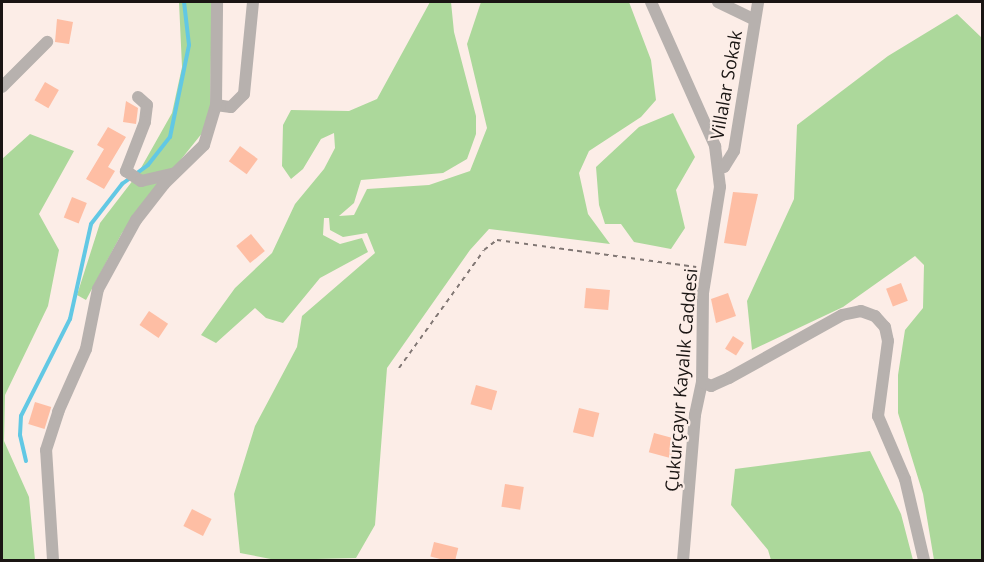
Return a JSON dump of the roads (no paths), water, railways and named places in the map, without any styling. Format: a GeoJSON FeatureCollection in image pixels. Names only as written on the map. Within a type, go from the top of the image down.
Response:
{"type":"FeatureCollection","features":[{"type":"Feature","properties":{"kind":"street"},"geometry":{"type":"LineString","coordinates":[[53,561],[46,450],[58,412],[86,349],[98,289],[136,220],[176,172],[204,145],[216,105],[217,2]]}},
{"type":"Feature","properties":{"kind":"street"},"geometry":{"type":"LineString","coordinates":[[216,105],[231,107],[244,94],[253,2]]}},
{"type":"Feature","properties":{"kind":"street","name":"Çukurçayır Kayalık Caddesi"},"geometry":{"type":"LineString","coordinates":[[651,2],[715,146],[720,187],[703,293],[702,382],[694,415],[683,561]]}},
{"type":"Feature","properties":{"kind":"street"},"geometry":{"type":"LineString","coordinates":[[718,2],[755,20]]}},
{"type":"Feature","properties":{"kind":"street","name":"Villalar Sokak"},"geometry":{"type":"LineString","coordinates":[[718,166],[724,167],[734,151],[758,2]]}},
{"type":"Feature","properties":{"kind":"street"},"geometry":{"type":"LineString","coordinates":[[2,87],[47,42]]}},
{"type":"Feature","properties":{"kind":"street"},"geometry":{"type":"LineString","coordinates":[[138,97],[147,105],[145,122],[126,171],[141,181],[176,172]]}},
{"type":"Feature","properties":{"kind":"street"},"geometry":{"type":"LineString","coordinates":[[702,382],[711,386],[729,378],[842,315],[861,311],[875,316],[885,327],[888,341],[878,416],[905,479],[924,561]]}},
{"type":"Feature","properties":{"kind":"waterway"},"geometry":{"type":"LineString","coordinates":[[26,461],[20,435],[21,416],[70,319],[91,224],[122,184],[148,165],[170,137],[189,45],[184,2]]}}]}
